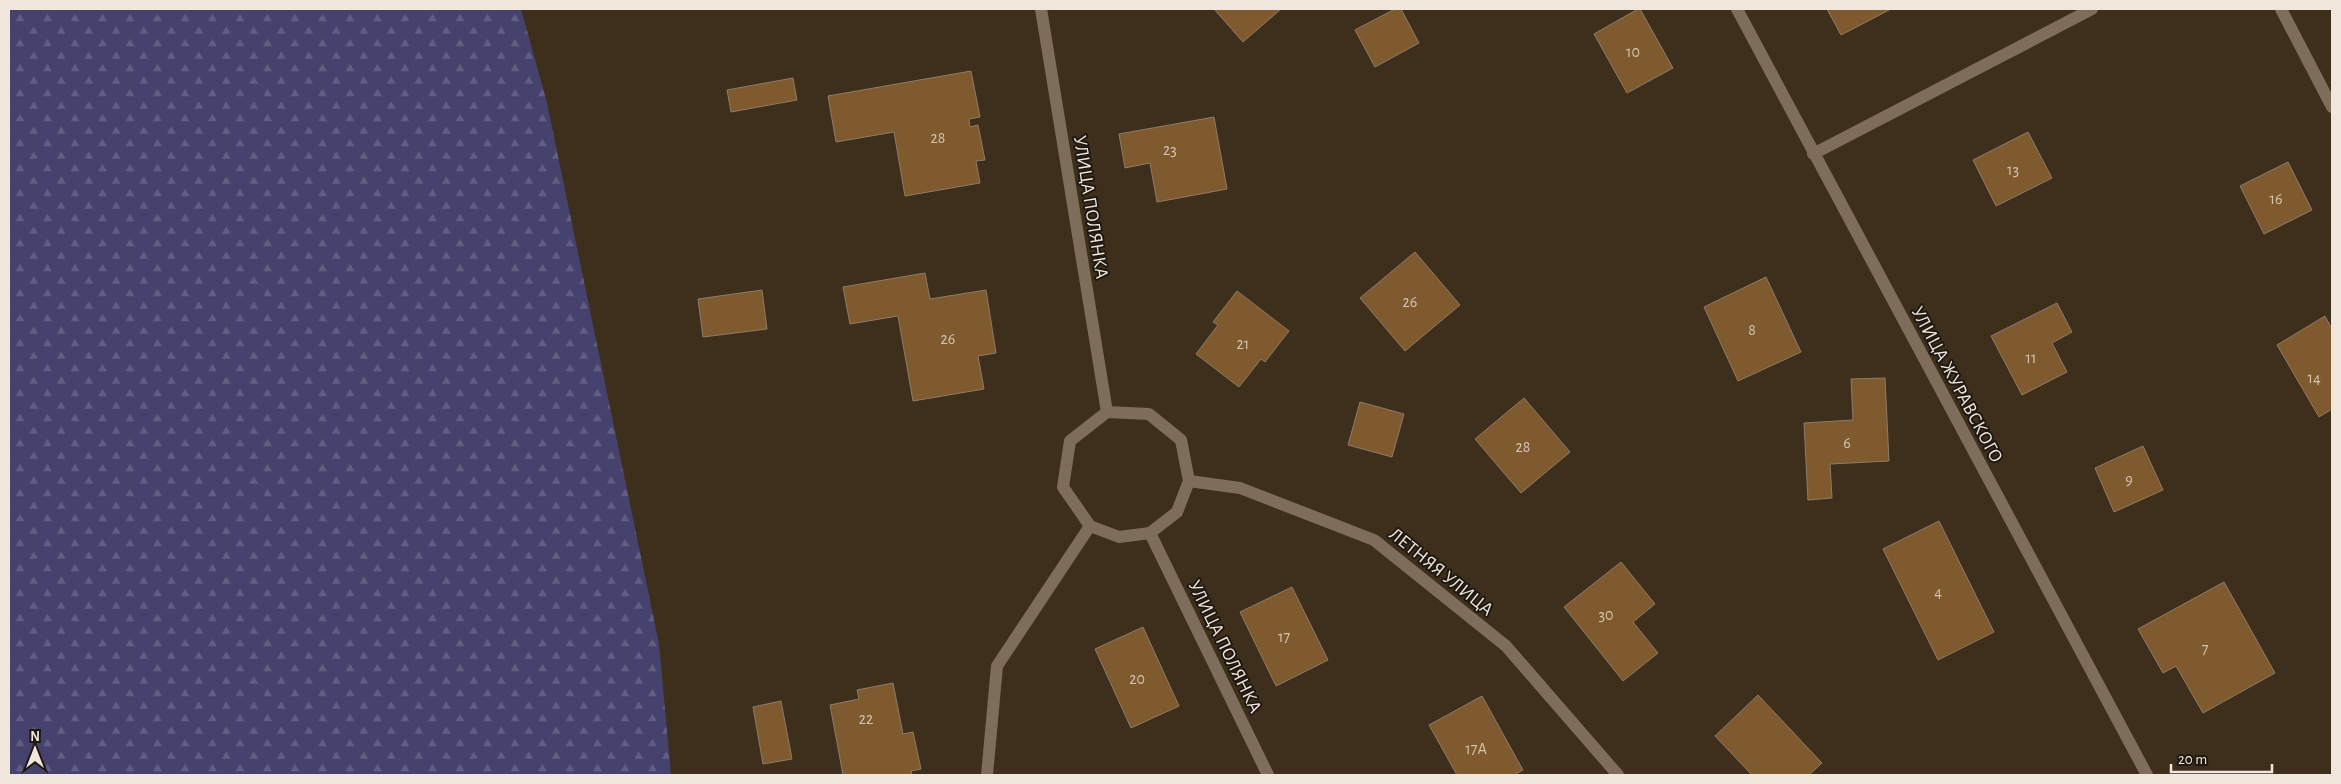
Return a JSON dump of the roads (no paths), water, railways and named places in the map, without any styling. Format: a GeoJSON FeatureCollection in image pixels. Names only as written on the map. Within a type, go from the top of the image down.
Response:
{"type":"FeatureCollection","features":[{"type":"Feature","properties":{"kind":"street","name":"УЛИЦА ПОЛЯНКА"},"geometry":{"type":"LineString","coordinates":[[1041,9],[1107,412]]}},
{"type":"Feature","properties":{"kind":"street","name":"УЛИЦА ЖУРАВСКОГО"},"geometry":{"type":"LineString","coordinates":[[1737,9],[2146,775]]}},
{"type":"Feature","properties":{"kind":"street"},"geometry":{"type":"LineString","coordinates":[[1813,154],[2092,9]]}},
{"type":"Feature","properties":{"kind":"street"},"geometry":{"type":"LineString","coordinates":[[2281,9],[2332,107]]}},
{"type":"Feature","properties":{"kind":"street"},"geometry":{"type":"LineString","coordinates":[[1107,412],[1149,414],[1181,440],[1189,481],[1176,512],[1150,533],[1119,536],[1090,526],[1063,487],[1070,441],[1107,412]]}},
{"type":"Feature","properties":{"kind":"street","name":"ЛЕТНЯЯ УЛИЦА"},"geometry":{"type":"LineString","coordinates":[[1189,481],[1240,488],[1374,540],[1506,646],[1618,775]]}},
{"type":"Feature","properties":{"kind":"street"},"geometry":{"type":"LineString","coordinates":[[987,775],[997,666],[1090,526]]}},
{"type":"Feature","properties":{"kind":"street","name":"УЛИЦА ПОЛЯНКА"},"geometry":{"type":"LineString","coordinates":[[1150,533],[1268,775]]}}]}
